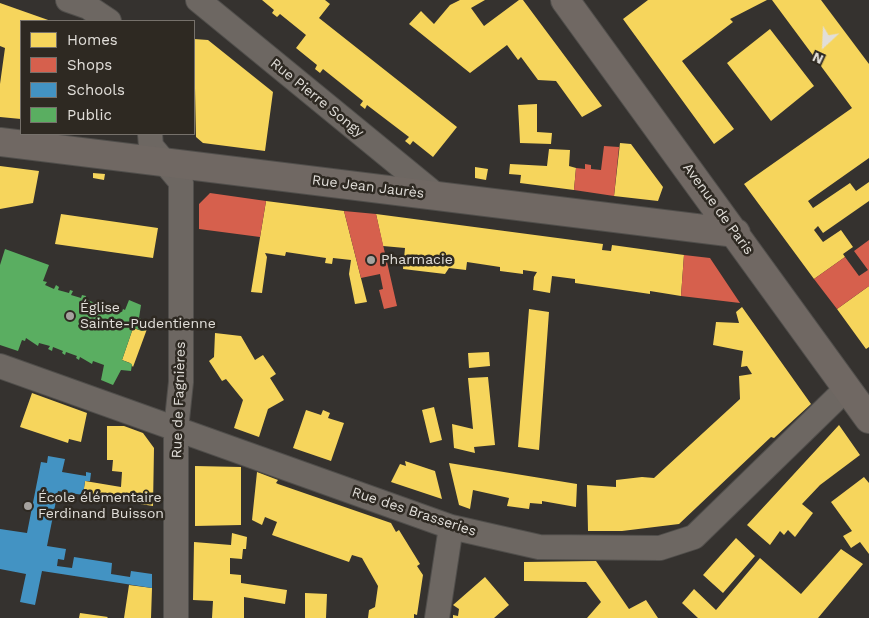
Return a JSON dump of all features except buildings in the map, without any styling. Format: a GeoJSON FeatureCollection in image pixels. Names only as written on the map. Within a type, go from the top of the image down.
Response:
{"type":"FeatureCollection","features":[{"type":"Feature","properties":{"kind":"main road","name":"Avenue de Paris"},"geometry":{"type":"LineString","coordinates":[[565,0],[736,232],[869,419]]}},
{"type":"Feature","properties":{"kind":"main road","name":"Rue Jean Jaurès"},"geometry":{"type":"LineString","coordinates":[[0,142],[173,172],[436,195],[736,232]]}},
{"type":"Feature","properties":{"kind":"street"},"geometry":{"type":"LineString","coordinates":[[68,0],[88,7],[108,20]]}},
{"type":"Feature","properties":{"kind":"street","name":"Rue Pierre Songy"},"geometry":{"type":"LineString","coordinates":[[198,0],[436,195]]}},
{"type":"Feature","properties":{"kind":"street"},"geometry":{"type":"LineString","coordinates":[[150,135],[150,146],[173,172]]}},
{"type":"Feature","properties":{"kind":"street","name":"Rue de Fagnières"},"geometry":{"type":"LineString","coordinates":[[173,172],[181,382],[176,429],[176,618]]}},
{"type":"Feature","properties":{"kind":"street","name":"Rue des Brasseries"},"geometry":{"type":"LineString","coordinates":[[0,366],[451,527],[539,547],[660,548],[694,537],[846,389]]}},
{"type":"Feature","properties":{"kind":"street"},"geometry":{"type":"LineString","coordinates":[[437,618],[451,527]]}},
{"type":"Feature","properties":{"kind":"place","name":"Pharmacie"},"geometry":{"type":"Point","coordinates":[371,260]}},
{"type":"Feature","properties":{"kind":"place","name":"Église Sainte-Pudentienne"},"geometry":{"type":"Point","coordinates":[70,316]}},
{"type":"Feature","properties":{"kind":"place","name":"École élémentaire Ferdinand Buisson"},"geometry":{"type":"Point","coordinates":[28,506]}}]}
